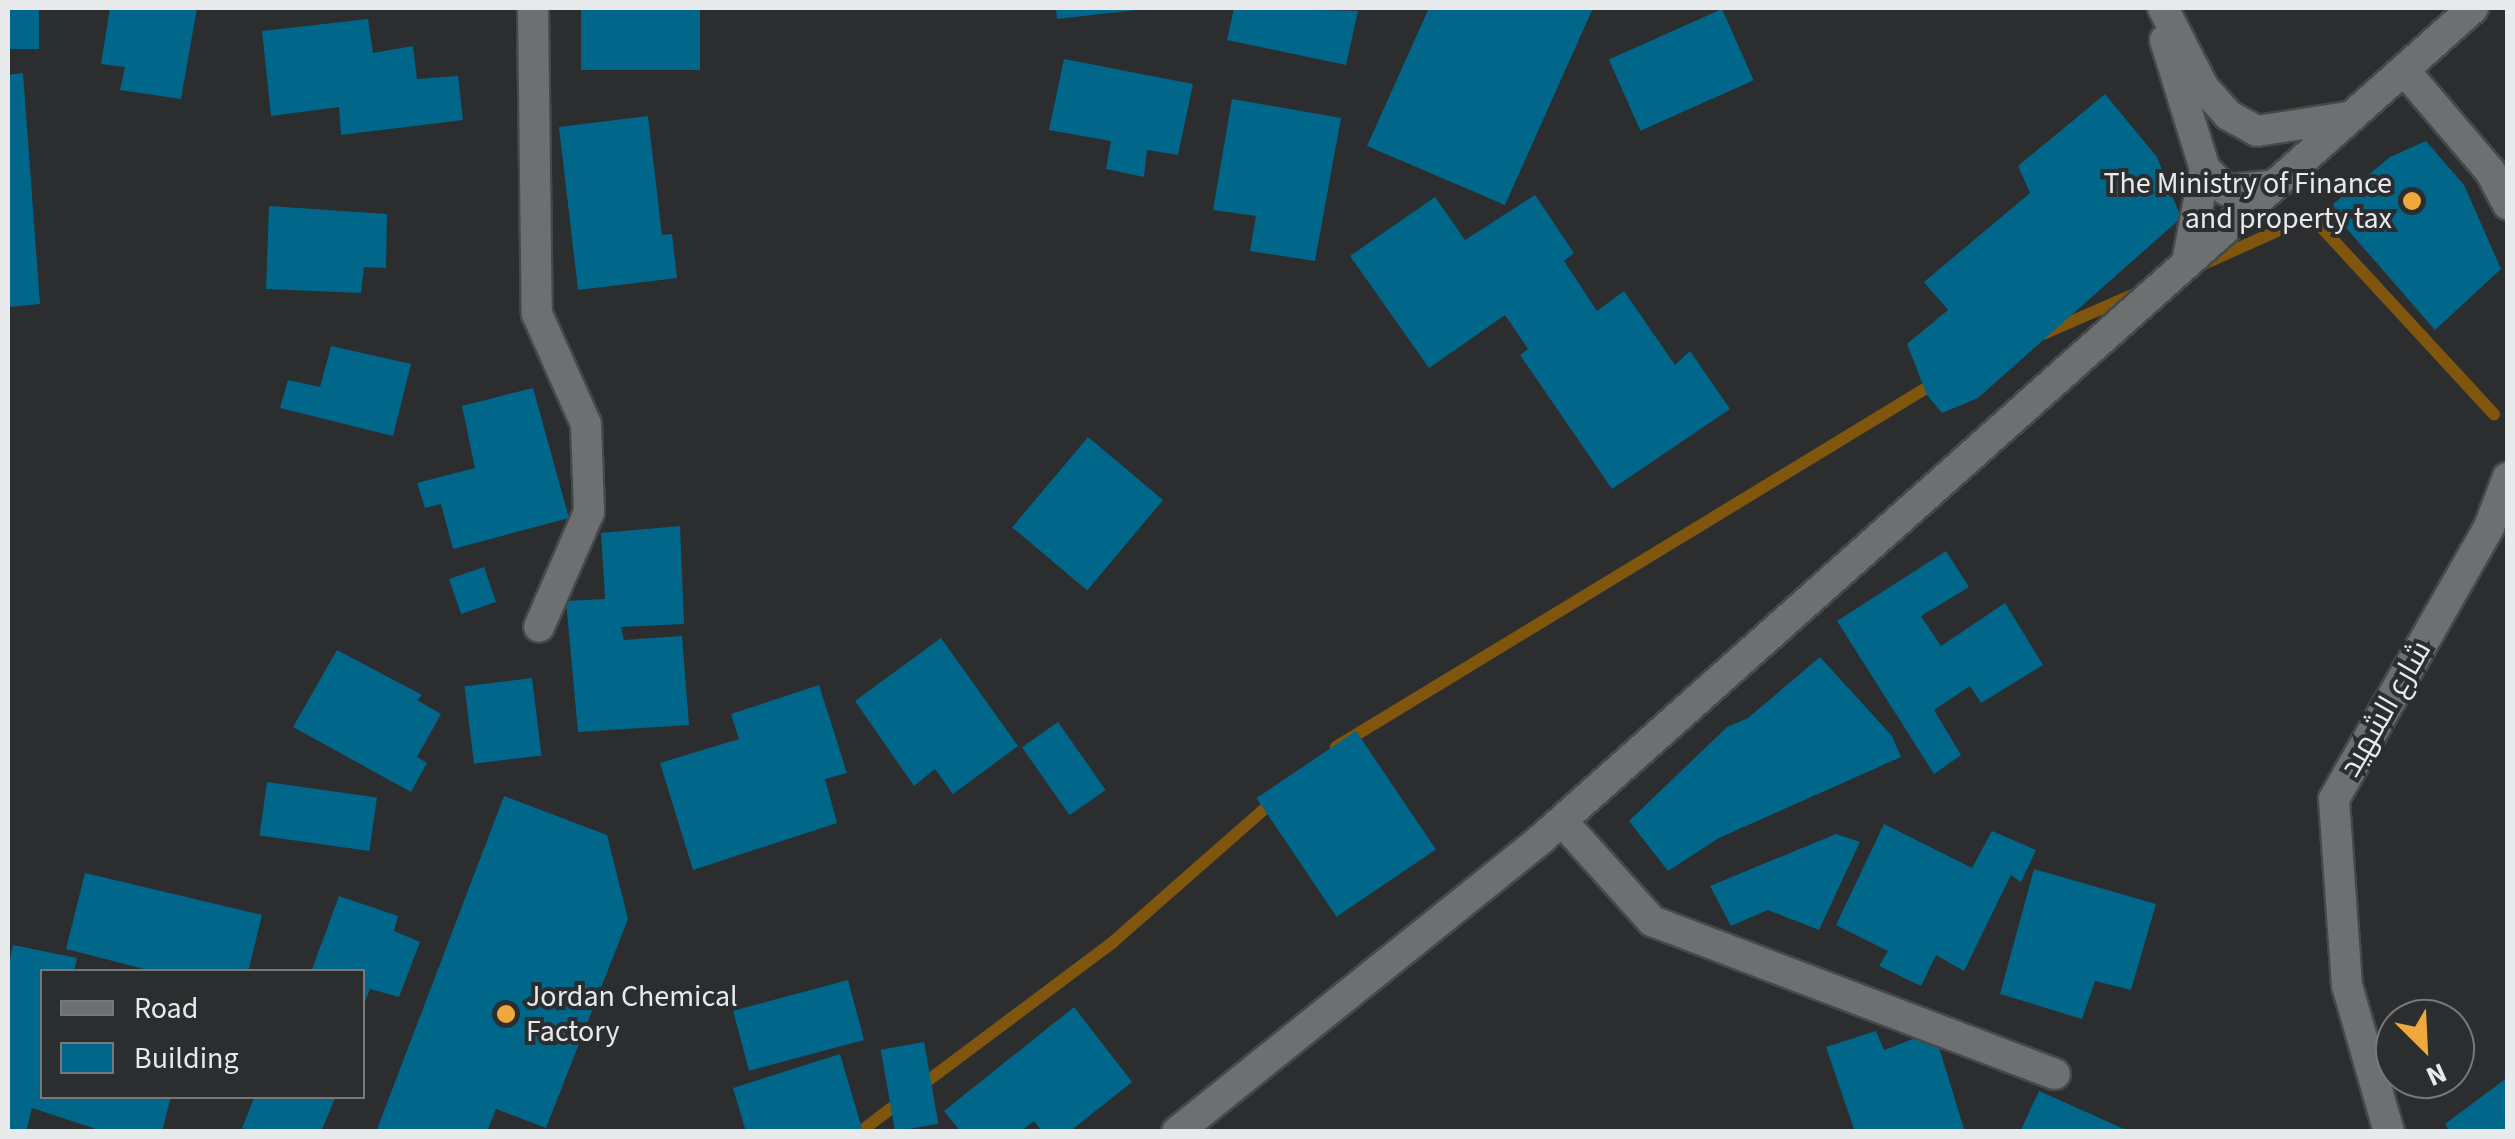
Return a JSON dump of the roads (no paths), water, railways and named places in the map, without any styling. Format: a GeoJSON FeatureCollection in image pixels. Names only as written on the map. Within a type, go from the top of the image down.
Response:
{"type":"FeatureCollection","features":[{"type":"Feature","properties":{"kind":"street"},"geometry":{"type":"LineString","coordinates":[[533,8],[537,314],[586,424],[589,512],[539,627]]}},
{"type":"Feature","properties":{"kind":"street"},"geometry":{"type":"LineString","coordinates":[[2160,8],[2204,88],[2228,115],[2257,131],[2348,117]]}},
{"type":"Feature","properties":{"kind":"street"},"geometry":{"type":"LineString","coordinates":[[2160,8],[2205,169],[2188,257]]}},
{"type":"Feature","properties":{"kind":"street"},"geometry":{"type":"LineString","coordinates":[[1177,1132],[1562,821],[2188,257],[2474,8]]}},
{"type":"Feature","properties":{"kind":"street"},"geometry":{"type":"LineString","coordinates":[[2404,70],[2490,171],[2508,205]]}},
{"type":"Feature","properties":{"kind":"street"},"geometry":{"type":"LineString","coordinates":[[2205,169],[2226,190],[2268,186]]}},
{"type":"Feature","properties":{"kind":"street","name":"شارع الشهيد"},"geometry":{"type":"LineString","coordinates":[[2389,1132],[2347,986],[2334,799],[2489,527],[2508,476]]}},
{"type":"Feature","properties":{"kind":"street"},"geometry":{"type":"LineString","coordinates":[[1562,821],[1652,921],[2055,1074]]}},
{"type":"Feature","properties":{"kind":"waterway"},"geometry":{"type":"LineString","coordinates":[[2199,266],[2311,216],[2494,414]]}},
{"type":"Feature","properties":{"kind":"waterway"},"geometry":{"type":"LineString","coordinates":[[2043,334],[2139,292]]}},
{"type":"Feature","properties":{"kind":"waterway"},"geometry":{"type":"LineString","coordinates":[[1336,747],[1938,381]]}},
{"type":"Feature","properties":{"kind":"waterway"},"geometry":{"type":"LineString","coordinates":[[918,1088],[1113,942],[1276,799]]}},
{"type":"Feature","properties":{"kind":"waterway"},"geometry":{"type":"LineString","coordinates":[[860,1132],[902,1100]]}},
{"type":"Feature","properties":{"kind":"place","name":"The Ministry of Finance and property tax"},"geometry":{"type":"Point","coordinates":[2412,201]}},
{"type":"Feature","properties":{"kind":"place","name":"Jordan Chemical Factory"},"geometry":{"type":"Point","coordinates":[506,1014]}}]}
